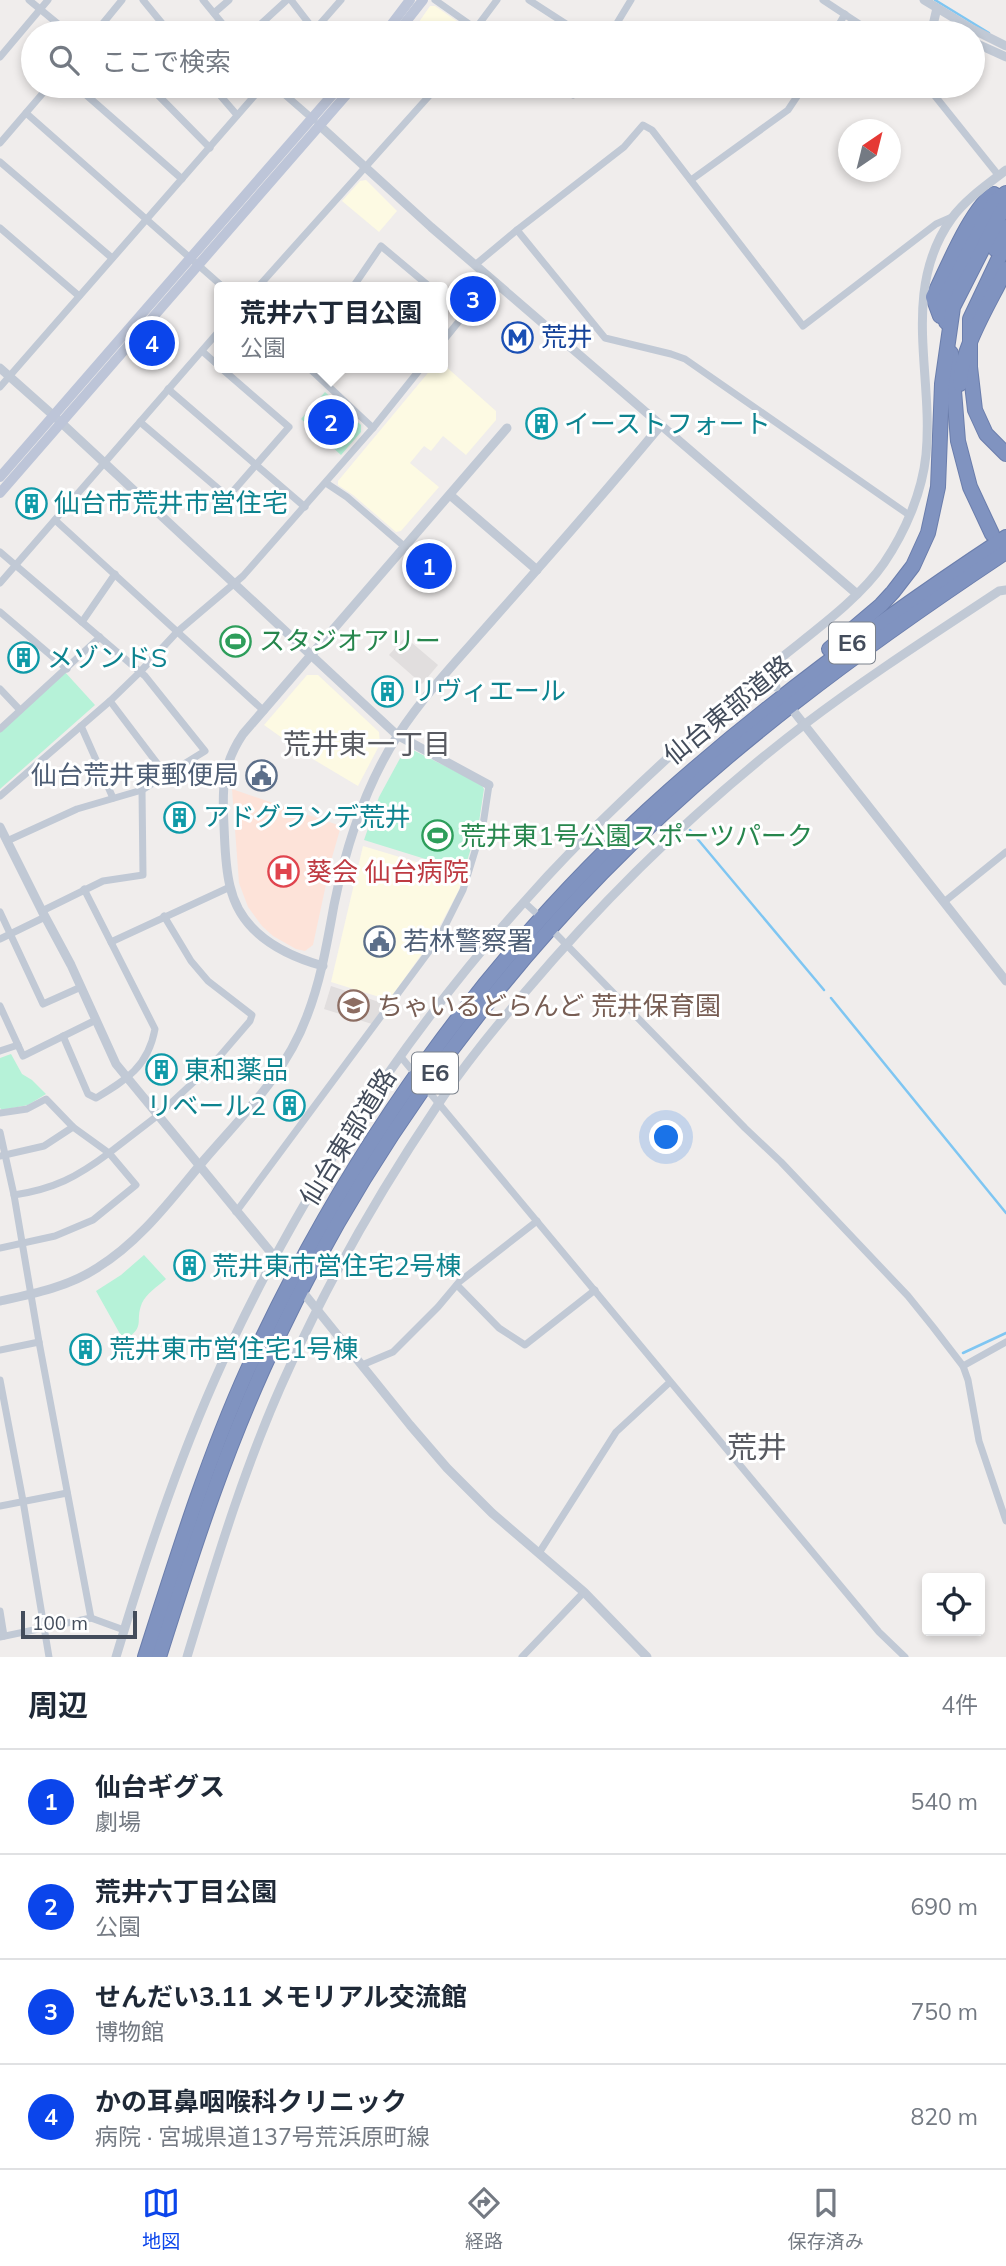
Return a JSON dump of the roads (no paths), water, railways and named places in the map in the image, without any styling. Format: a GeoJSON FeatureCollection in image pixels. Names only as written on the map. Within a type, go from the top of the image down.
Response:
{"type":"FeatureCollection","features":[{"type":"Feature","properties":{"kind":"highway"},"geometry":{"type":"LineString","coordinates":[[1005,186],[987,198],[971,220],[933,297],[957,370],[973,398],[979,422],[993,443],[1006,454]]}},
{"type":"Feature","properties":{"kind":"highway"},"geometry":{"type":"LineString","coordinates":[[948,337],[948,305],[999,204],[1005,186]]}},
{"type":"Feature","properties":{"kind":"highway"},"geometry":{"type":"LineString","coordinates":[[948,337],[953,307],[1006,203]]}},
{"type":"Feature","properties":{"kind":"highway"},"geometry":{"type":"LineString","coordinates":[[948,337],[1006,214]]}},
{"type":"Feature","properties":{"kind":"highway"},"geometry":{"type":"LineString","coordinates":[[706,759],[774,694],[881,605],[913,566],[928,533],[936,503],[967,316],[1006,227]]}},
{"type":"Feature","properties":{"kind":"highway"},"geometry":{"type":"LineString","coordinates":[[948,337],[967,316],[1006,243]]}},
{"type":"Feature","properties":{"kind":"highway"},"geometry":{"type":"LineString","coordinates":[[970,345],[974,321],[1006,256]]}},
{"type":"Feature","properties":{"kind":"highway"},"geometry":{"type":"LineString","coordinates":[[957,370],[1006,269]]}},
{"type":"Feature","properties":{"kind":"highway"},"geometry":{"type":"LineString","coordinates":[[957,370],[975,347],[1006,283]]}},
{"type":"Feature","properties":{"kind":"highway"},"geometry":{"type":"LineString","coordinates":[[933,297],[957,370],[962,422],[971,464],[999,533]]}},
{"type":"Feature","properties":{"kind":"highway"},"geometry":{"type":"LineString","coordinates":[[967,316],[970,345]]}},
{"type":"Feature","properties":{"kind":"highway"},"geometry":{"type":"LineString","coordinates":[[970,345],[985,326]]}},
{"type":"Feature","properties":{"kind":"highway","name":"仙台東部道路"},"geometry":{"type":"LineString","coordinates":[[145,1657],[198,1493],[247,1371],[291,1279],[359,1160],[421,1067],[494,974],[560,899],[658,801],[778,700],[999,533]]}},
{"type":"Feature","properties":{"kind":"highway","name":"仙台東部道路"},"geometry":{"type":"LineString","coordinates":[[159,1657],[210,1498],[278,1336],[343,1214],[432,1076],[513,973],[570,908],[640,837],[754,736],[900,624],[1006,552]]}},
{"type":"Feature","properties":{"kind":"highway"},"geometry":{"type":"LineString","coordinates":[[900,624],[1006,560]]}},
{"type":"Feature","properties":{"kind":"main road"},"geometry":{"type":"LineString","coordinates":[[393,21],[410,0]]}},
{"type":"Feature","properties":{"kind":"main road"},"geometry":{"type":"LineString","coordinates":[[406,21],[423,0]]}},
{"type":"Feature","properties":{"kind":"main road"},"geometry":{"type":"LineString","coordinates":[[316,122],[332,98]]}},
{"type":"Feature","properties":{"kind":"main road"},"geometry":{"type":"LineString","coordinates":[[0,477],[57,419],[316,122],[341,98]]}},
{"type":"Feature","properties":{"kind":"main road"},"geometry":{"type":"LineString","coordinates":[[0,493],[57,419]]}},
{"type":"Feature","properties":{"kind":"street"},"geometry":{"type":"LineString","coordinates":[[29,0],[54,21]]}},
{"type":"Feature","properties":{"kind":"street"},"geometry":{"type":"LineString","coordinates":[[30,21],[48,0]]}},
{"type":"Feature","properties":{"kind":"street"},"geometry":{"type":"LineString","coordinates":[[105,21],[122,0]]}},
{"type":"Feature","properties":{"kind":"street"},"geometry":{"type":"LineString","coordinates":[[143,0],[160,21]]}},
{"type":"Feature","properties":{"kind":"street"},"geometry":{"type":"LineString","coordinates":[[203,0],[220,21]]}},
{"type":"Feature","properties":{"kind":"street"},"geometry":{"type":"LineString","coordinates":[[214,13],[229,0]]}},
{"type":"Feature","properties":{"kind":"street"},"geometry":{"type":"LineString","coordinates":[[265,21],[289,0],[305,21]]}},
{"type":"Feature","properties":{"kind":"street"},"geometry":{"type":"LineString","coordinates":[[323,21],[341,0]]}},
{"type":"Feature","properties":{"kind":"street"},"geometry":{"type":"LineString","coordinates":[[435,0],[465,21]]}},
{"type":"Feature","properties":{"kind":"street"},"geometry":{"type":"LineString","coordinates":[[485,21],[497,0]]}},
{"type":"Feature","properties":{"kind":"street"},"geometry":{"type":"LineString","coordinates":[[530,0],[562,21]]}},
{"type":"Feature","properties":{"kind":"street"},"geometry":{"type":"LineString","coordinates":[[618,21],[631,0]]}},
{"type":"Feature","properties":{"kind":"street"},"geometry":{"type":"LineString","coordinates":[[823,0],[855,21]]}},
{"type":"Feature","properties":{"kind":"street"},"geometry":{"type":"LineString","coordinates":[[925,0],[959,21]]}},
{"type":"Feature","properties":{"kind":"street"},"geometry":{"type":"LineString","coordinates":[[934,21],[937,8]]}},
{"type":"Feature","properties":{"kind":"street"},"geometry":{"type":"LineString","coordinates":[[841,21],[845,14]]}},
{"type":"Feature","properties":{"kind":"street"},"geometry":{"type":"LineString","coordinates":[[0,57],[21,32]]}},
{"type":"Feature","properties":{"kind":"street"},"geometry":{"type":"LineString","coordinates":[[985,36],[1006,46]]}},
{"type":"Feature","properties":{"kind":"street"},"geometry":{"type":"LineString","coordinates":[[985,47],[1006,57]]}},
{"type":"Feature","properties":{"kind":"street"},"geometry":{"type":"LineString","coordinates":[[0,143],[39,98]]}},
{"type":"Feature","properties":{"kind":"street"},"geometry":{"type":"LineString","coordinates":[[90,98],[182,179]]}},
{"type":"Feature","properties":{"kind":"street"},"geometry":{"type":"LineString","coordinates":[[161,98],[210,148]]}},
{"type":"Feature","properties":{"kind":"street"},"geometry":{"type":"LineString","coordinates":[[222,98],[237,115]]}},
{"type":"Feature","properties":{"kind":"street"},"geometry":{"type":"LineString","coordinates":[[0,387],[252,98]]}},
{"type":"Feature","properties":{"kind":"street"},"geometry":{"type":"LineString","coordinates":[[289,98],[422,219],[857,594]]}},
{"type":"Feature","properties":{"kind":"street"},"geometry":{"type":"LineString","coordinates":[[262,282],[429,98]]}},
{"type":"Feature","properties":{"kind":"street"},"geometry":{"type":"LineString","coordinates":[[691,180],[788,110],[796,98]]}},
{"type":"Feature","properties":{"kind":"street"},"geometry":{"type":"LineString","coordinates":[[475,265],[624,147],[643,125],[652,130],[803,326],[936,224],[1005,186],[936,98]]}},
{"type":"Feature","properties":{"kind":"street"},"geometry":{"type":"LineString","coordinates":[[26,113],[218,282]]}},
{"type":"Feature","properties":{"kind":"street"},"geometry":{"type":"LineString","coordinates":[[0,162],[112,258]]}},
{"type":"Feature","properties":{"kind":"street"},"geometry":{"type":"LineString","coordinates":[[116,1657],[147,1555],[184,1456],[230,1347],[274,1258],[335,1153],[401,1057],[479,954],[564,858],[628,795],[764,672],[857,594],[884,564],[917,496],[926,454],[922,302],[929,269],[953,217]]}},
{"type":"Feature","properties":{"kind":"street"},"geometry":{"type":"LineString","coordinates":[[0,228],[79,296]]}},
{"type":"Feature","properties":{"kind":"street"},"geometry":{"type":"LineString","coordinates":[[517,230],[605,338],[685,359],[909,515]]}},
{"type":"Feature","properties":{"kind":"street"},"geometry":{"type":"LineString","coordinates":[[357,282],[382,246],[424,282]]}},
{"type":"Feature","properties":{"kind":"street"},"geometry":{"type":"LineString","coordinates":[[448,302],[464,316],[448,335]]}},
{"type":"Feature","properties":{"kind":"street"},"geometry":{"type":"LineString","coordinates":[[0,583],[214,337]]}},
{"type":"Feature","properties":{"kind":"street"},"geometry":{"type":"LineString","coordinates":[[202,351],[214,362]]}},
{"type":"Feature","properties":{"kind":"street"},"geometry":{"type":"LineString","coordinates":[[0,368],[397,735],[489,785],[483,825],[463,890],[439,938],[236,1212]]}},
{"type":"Feature","properties":{"kind":"street"},"geometry":{"type":"LineString","coordinates":[[140,422],[228,497],[289,427],[227,373]]}},
{"type":"Feature","properties":{"kind":"street"},"geometry":{"type":"LineString","coordinates":[[314,373],[373,428]]}},
{"type":"Feature","properties":{"kind":"street"},"geometry":{"type":"LineString","coordinates":[[0,796],[110,701],[177,632],[243,576],[326,483],[417,373]]}},
{"type":"Feature","properties":{"kind":"street"},"geometry":{"type":"LineString","coordinates":[[168,389],[305,507]]}},
{"type":"Feature","properties":{"kind":"street"},"geometry":{"type":"LineString","coordinates":[[0,1301],[32,1294],[80,1278],[110,1260],[144,1230],[283,1066],[307,1018],[323,966],[338,890],[355,825],[372,783],[397,735],[461,656],[660,425]]}},
{"type":"Feature","properties":{"kind":"street"},"geometry":{"type":"LineString","coordinates":[[323,966],[286,954],[264,940],[241,913],[230,887],[223,813],[224,777],[235,745],[506,428]]}},
{"type":"Feature","properties":{"kind":"street"},"geometry":{"type":"LineString","coordinates":[[326,483],[347,497],[405,547]]}},
{"type":"Feature","properties":{"kind":"street"},"geometry":{"type":"LineString","coordinates":[[450,495],[537,570]]}},
{"type":"Feature","properties":{"kind":"street"},"geometry":{"type":"LineString","coordinates":[[55,520],[264,711]]}},
{"type":"Feature","properties":{"kind":"street"},"geometry":{"type":"LineString","coordinates":[[0,552],[140,673],[205,751],[142,790],[77,809],[7,841]]}},
{"type":"Feature","properties":{"kind":"street"},"geometry":{"type":"LineString","coordinates":[[82,622],[114,574]]}},
{"type":"Feature","properties":{"kind":"street"},"geometry":{"type":"LineString","coordinates":[[187,1657],[261,1432],[317,1309],[370,1212],[438,1104],[490,1034],[566,944],[663,846],[704,809],[804,725],[999,591],[1006,590]]}},
{"type":"Feature","properties":{"kind":"street"},"geometry":{"type":"LineString","coordinates":[[0,612],[67,669]]}},
{"type":"Feature","properties":{"kind":"street"},"geometry":{"type":"LineString","coordinates":[[0,729],[100,637]]}},
{"type":"Feature","properties":{"kind":"street"},"geometry":{"type":"LineString","coordinates":[[764,672],[776,687]]}},
{"type":"Feature","properties":{"kind":"street"},"geometry":{"type":"LineString","coordinates":[[0,689],[20,710]]}},
{"type":"Feature","properties":{"kind":"street"},"geometry":{"type":"LineString","coordinates":[[110,701],[166,775]]}},
{"type":"Feature","properties":{"kind":"street"},"geometry":{"type":"LineString","coordinates":[[795,713],[1006,981]]}},
{"type":"Feature","properties":{"kind":"street"},"geometry":{"type":"LineString","coordinates":[[81,726],[113,798]]}},
{"type":"Feature","properties":{"kind":"street"},"geometry":{"type":"LineString","coordinates":[[0,939],[84,888],[103,881],[143,875],[142,790]]}},
{"type":"Feature","properties":{"kind":"street"},"geometry":{"type":"LineString","coordinates":[[0,827],[81,987],[116,1064],[286,1272]]}},
{"type":"Feature","properties":{"kind":"street"},"geometry":{"type":"LineString","coordinates":[[944,902],[1006,852]]}},
{"type":"Feature","properties":{"kind":"street"},"geometry":{"type":"LineString","coordinates":[[111,942],[230,887]]}},
{"type":"Feature","properties":{"kind":"street"},"geometry":{"type":"LineString","coordinates":[[63,1036],[88,1094],[96,1098],[135,1072],[153,1039],[155,1029],[84,888]]}},
{"type":"Feature","properties":{"kind":"street"},"geometry":{"type":"LineString","coordinates":[[524,902],[536,913]]}},
{"type":"Feature","properties":{"kind":"street"},"geometry":{"type":"LineString","coordinates":[[0,912],[43,1004],[81,987]]}},
{"type":"Feature","properties":{"kind":"street"},"geometry":{"type":"LineString","coordinates":[[14,1195],[33,1192],[79,1175],[109,1153],[157,1115],[213,1064],[250,1021],[251,1015],[208,981],[191,961],[164,916]]}},
{"type":"Feature","properties":{"kind":"street"},"geometry":{"type":"LineString","coordinates":[[556,934],[781,1162],[908,1296],[963,1366],[979,1441],[1006,1521]]}},
{"type":"Feature","properties":{"kind":"street"},"geometry":{"type":"LineString","coordinates":[[0,1006],[23,1056],[96,1020]]}},
{"type":"Feature","properties":{"kind":"street"},"geometry":{"type":"LineString","coordinates":[[0,1051],[18,1045]]}},
{"type":"Feature","properties":{"kind":"street"},"geometry":{"type":"LineString","coordinates":[[401,1057],[411,1069]]}},
{"type":"Feature","properties":{"kind":"street"},"geometry":{"type":"LineString","coordinates":[[430,1093],[879,1632],[905,1657]]}},
{"type":"Feature","properties":{"kind":"street"},"geometry":{"type":"LineString","coordinates":[[0,1113],[27,1109],[46,1099],[73,1127],[109,1153],[136,1185],[93,1220],[55,1236],[0,1248]]}},
{"type":"Feature","properties":{"kind":"street"},"geometry":{"type":"LineString","coordinates":[[3,1155],[44,1146],[73,1127]]}},
{"type":"Feature","properties":{"kind":"street"},"geometry":{"type":"LineString","coordinates":[[0,1132],[14,1195],[91,1618]]}},
{"type":"Feature","properties":{"kind":"street"},"geometry":{"type":"LineString","coordinates":[[362,1365],[393,1352],[457,1285],[537,1221]]}},
{"type":"Feature","properties":{"kind":"street"},"geometry":{"type":"LineString","coordinates":[[457,1285],[499,1328],[525,1345],[594,1290]]}},
{"type":"Feature","properties":{"kind":"street"},"geometry":{"type":"LineString","coordinates":[[306,1296],[447,1468],[492,1513],[584,1592],[647,1657]]}},
{"type":"Feature","properties":{"kind":"street"},"geometry":{"type":"LineString","coordinates":[[0,1350],[39,1342]]}},
{"type":"Feature","properties":{"kind":"street"},"geometry":{"type":"LineString","coordinates":[[963,1366],[1006,1342]]}},
{"type":"Feature","properties":{"kind":"street"},"geometry":{"type":"LineString","coordinates":[[0,1380],[49,1657]]}},
{"type":"Feature","properties":{"kind":"street"},"geometry":{"type":"LineString","coordinates":[[539,1553],[616,1432],[670,1382]]}},
{"type":"Feature","properties":{"kind":"street"},"geometry":{"type":"LineString","coordinates":[[0,1506],[67,1493]]}},
{"type":"Feature","properties":{"kind":"street"},"geometry":{"type":"LineString","coordinates":[[522,1657],[584,1592]]}},
{"type":"Feature","properties":{"kind":"street"},"geometry":{"type":"LineString","coordinates":[[0,1611],[2,1636],[91,1618],[124,1630]]}},
{"type":"Feature","properties":{"kind":"waterway"},"geometry":{"type":"LineString","coordinates":[[935,0],[969,21]]}},
{"type":"Feature","properties":{"kind":"waterway"},"geometry":{"type":"LineString","coordinates":[[985,31],[989,33]]}},
{"type":"Feature","properties":{"kind":"waterway"},"geometry":{"type":"LineString","coordinates":[[690,830],[824,990]]}},
{"type":"Feature","properties":{"kind":"waterway"},"geometry":{"type":"LineString","coordinates":[[831,998],[1006,1213]]}},
{"type":"Feature","properties":{"kind":"waterway"},"geometry":{"type":"LineString","coordinates":[[963,1353],[1006,1333]]}},
{"type":"Feature","properties":{"kind":"place","name":"せんだい3.11 メモリアル交流館"},"geometry":{"type":"Point","coordinates":[473,299]}},
{"type":"Feature","properties":{"kind":"place","name":"荒井"},"geometry":{"type":"Point","coordinates":[518,337]}},
{"type":"Feature","properties":{"kind":"place","name":"かの耳鼻咽喉科クリニック"},"geometry":{"type":"Point","coordinates":[152,343]}},
{"type":"Feature","properties":{"kind":"place","name":"荒井六丁目公園"},"geometry":{"type":"Point","coordinates":[331,422]}},
{"type":"Feature","properties":{"kind":"place","name":"イーストフォート"},"geometry":{"type":"Point","coordinates":[541,424]}},
{"type":"Feature","properties":{"kind":"place","name":"仙台市荒井市営住宅"},"geometry":{"type":"Point","coordinates":[31,503]}},
{"type":"Feature","properties":{"kind":"place","name":"仙台ギグス"},"geometry":{"type":"Point","coordinates":[429,566]}},
{"type":"Feature","properties":{"kind":"place","name":"スタジオアリー"},"geometry":{"type":"Point","coordinates":[236,641]}},
{"type":"Feature","properties":{"kind":"place","name":"メゾンドS"},"geometry":{"type":"Point","coordinates":[24,658]}},
{"type":"Feature","properties":{"kind":"place","name":"リヴィエール"},"geometry":{"type":"Point","coordinates":[387,691]}},
{"type":"Feature","properties":{"kind":"place","name":"仙台荒井東郵便局"},"geometry":{"type":"Point","coordinates":[262,775]}},
{"type":"Feature","properties":{"kind":"place","name":"アドグランデ荒井"},"geometry":{"type":"Point","coordinates":[180,817]}},
{"type":"Feature","properties":{"kind":"place","name":"荒井東1号公園スポーツパーク"},"geometry":{"type":"Point","coordinates":[437,836]}},
{"type":"Feature","properties":{"kind":"place","name":"葵会 仙台病院"},"geometry":{"type":"Point","coordinates":[283,872]}},
{"type":"Feature","properties":{"kind":"place","name":"若林警察署"},"geometry":{"type":"Point","coordinates":[380,941]}},
{"type":"Feature","properties":{"kind":"place","name":"ちゃいるどらんど 荒井保育園"},"geometry":{"type":"Point","coordinates":[354,1006]}},
{"type":"Feature","properties":{"kind":"place","name":"東和薬品"},"geometry":{"type":"Point","coordinates":[161,1070]}},
{"type":"Feature","properties":{"kind":"place","name":"リベール2"},"geometry":{"type":"Point","coordinates":[289,1106]}},
{"type":"Feature","properties":{"kind":"place","name":"荒井東市営住宅2号棟"},"geometry":{"type":"Point","coordinates":[189,1266]}},
{"type":"Feature","properties":{"kind":"place","name":"荒井東市営住宅1号棟"},"geometry":{"type":"Point","coordinates":[86,1349]}},
{"type":"Feature","properties":{"kind":"district","name":"荒井東一丁目"},"geometry":{"type":"Point","coordinates":[367,744]}},
{"type":"Feature","properties":{"kind":"district","name":"荒井"},"geometry":{"type":"Point","coordinates":[757,1448]}}]}
